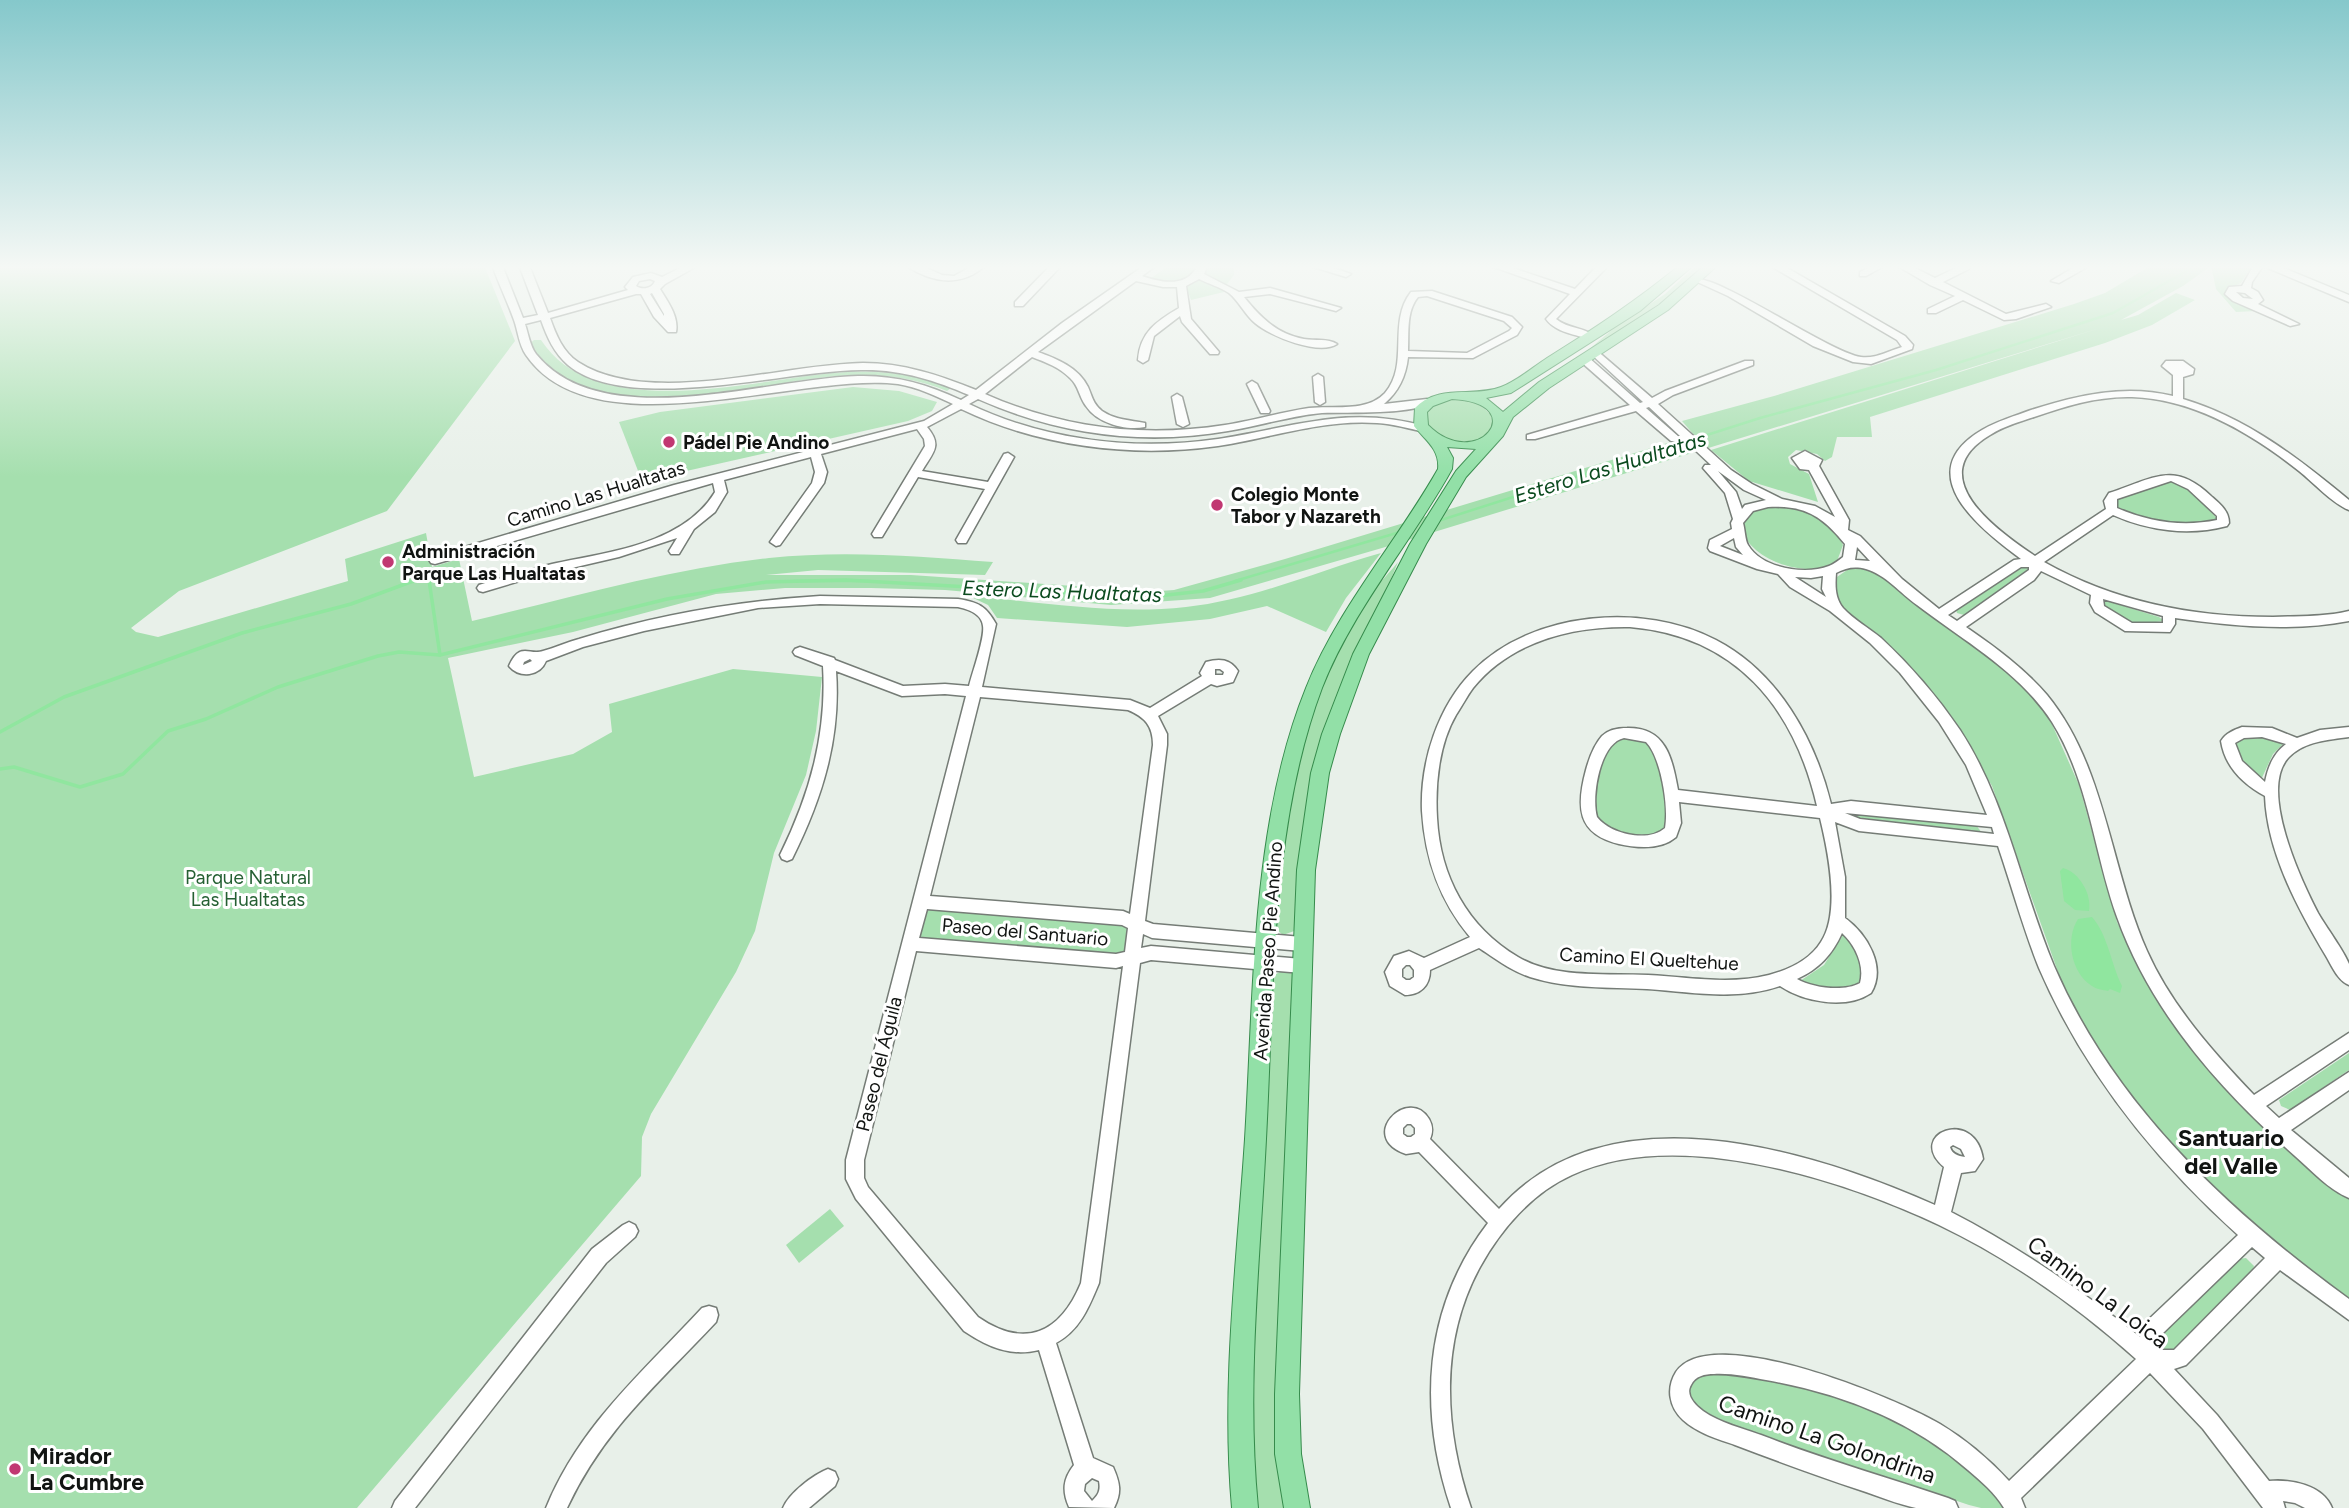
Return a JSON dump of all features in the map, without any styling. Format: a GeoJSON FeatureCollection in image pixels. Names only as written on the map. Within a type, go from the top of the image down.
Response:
{"type":"FeatureCollection","features":[{"type":"Feature","properties":{"kind":"main road"},"geometry":{"type":"LineString","coordinates":[[1593,335],[1506,390],[1491,395],[1443,396],[1427,402],[1419,415],[1429,434],[1465,446],[1492,439],[1498,433],[1501,423],[1528,396],[1621,335]]}},
{"type":"Feature","properties":{"kind":"main road"},"geometry":{"type":"LineString","coordinates":[[1585,340],[1579,352],[1589,356]]}},
{"type":"Feature","properties":{"kind":"main road"},"geometry":{"type":"LineString","coordinates":[[1468,397],[1491,407],[1501,423]]}},
{"type":"Feature","properties":{"kind":"main road","name":"Avenida Paseo Pie Andino"},"geometry":{"type":"LineString","coordinates":[[1245,1508],[1240,1450],[1241,1361],[1278,813],[1289,762],[1303,718],[1315,685],[1342,628],[1446,466],[1444,455],[1429,434]]}},
{"type":"Feature","properties":{"kind":"main road","name":"Avenida Paseo Pie Andino"},"geometry":{"type":"LineString","coordinates":[[1297,1508],[1288,1454],[1287,1404],[1302,944],[1309,835],[1320,774],[1331,734],[1361,654],[1418,544],[1461,474],[1492,439]]}},
{"type":"Feature","properties":{"kind":"street"},"geometry":{"type":"LineString","coordinates":[[523,335],[540,366],[560,380],[593,393],[624,399],[690,400],[831,379],[860,378],[917,385],[999,421],[1038,433],[1125,446],[1215,442],[1339,420],[1391,420],[1429,434]]}},
{"type":"Feature","properties":{"kind":"street"},"geometry":{"type":"LineString","coordinates":[[552,335],[565,356],[587,372],[634,384],[682,386],[808,370],[869,366],[928,374],[1006,408],[1053,423],[1109,432],[1144,434],[1204,431],[1297,413],[1406,406],[1427,402]]}},
{"type":"Feature","properties":{"kind":"street","name":"Camino Las Hualtatas"},"geometry":{"type":"LineString","coordinates":[[435,560],[718,477],[920,426],[977,395],[1054,335]]}},
{"type":"Feature","properties":{"kind":"street"},"geometry":{"type":"LineString","coordinates":[[1143,360],[1144,344],[1148,335]]}},
{"type":"Feature","properties":{"kind":"street"},"geometry":{"type":"LineString","coordinates":[[1199,335],[1214,352]]}},
{"type":"Feature","properties":{"kind":"street"},"geometry":{"type":"LineString","coordinates":[[1283,335],[1302,342],[1332,344]]}},
{"type":"Feature","properties":{"kind":"street"},"geometry":{"type":"LineString","coordinates":[[1374,407],[1387,397],[1400,380],[1405,335]]}},
{"type":"Feature","properties":{"kind":"street"},"geometry":{"type":"LineString","coordinates":[[1405,354],[1469,356],[1508,335]]}},
{"type":"Feature","properties":{"kind":"street"},"geometry":{"type":"LineString","coordinates":[[1582,335],[1585,340]]}},
{"type":"Feature","properties":{"kind":"street"},"geometry":{"type":"LineString","coordinates":[[1802,335],[1857,360],[1871,361],[1907,349],[1908,345],[1896,335]]}},
{"type":"Feature","properties":{"kind":"street"},"geometry":{"type":"LineString","coordinates":[[525,343],[542,338],[554,342]]}},
{"type":"Feature","properties":{"kind":"street"},"geometry":{"type":"LineString","coordinates":[[1030,353],[1054,362],[1074,375],[1083,386],[1092,407],[1109,419],[1138,425],[1228,419],[1320,402],[1345,408]]}},
{"type":"Feature","properties":{"kind":"street"},"geometry":{"type":"LineString","coordinates":[[1589,356],[1651,402],[1679,436]]}},
{"type":"Feature","properties":{"kind":"street"},"geometry":{"type":"LineString","coordinates":[[1589,356],[1637,407],[1679,436],[1706,460],[1740,482],[1783,503],[1816,511],[1856,539],[1896,581]]}},
{"type":"Feature","properties":{"kind":"street"},"geometry":{"type":"LineString","coordinates":[[1531,437],[1637,407],[1749,363]]}},
{"type":"Feature","properties":{"kind":"street"},"geometry":{"type":"LineString","coordinates":[[2178,373],[2178,402]]}},
{"type":"Feature","properties":{"kind":"street"},"geometry":{"type":"LineString","coordinates":[[1318,377],[1320,402]]}},
{"type":"Feature","properties":{"kind":"street"},"geometry":{"type":"LineString","coordinates":[[1252,384],[1265,411]]}},
{"type":"Feature","properties":{"kind":"street"},"geometry":{"type":"LineString","coordinates":[[2349,506],[2259,435],[2212,412],[2178,402],[2127,395],[2089,397],[2003,424],[1973,442],[1957,467],[1957,480],[1964,499],[1983,523],[2035,562],[2098,593],[2169,614],[2214,621],[2250,622],[2349,616]]}},
{"type":"Feature","properties":{"kind":"street"},"geometry":{"type":"LineString","coordinates":[[1177,397],[1183,424]]}},
{"type":"Feature","properties":{"kind":"street"},"geometry":{"type":"LineString","coordinates":[[1387,397],[1406,406]]}},
{"type":"Feature","properties":{"kind":"street"},"geometry":{"type":"LineString","coordinates":[[878,534],[932,443],[920,426]]}},
{"type":"Feature","properties":{"kind":"street"},"geometry":{"type":"LineString","coordinates":[[776,542],[820,480],[815,452]]}},
{"type":"Feature","properties":{"kind":"street"},"geometry":{"type":"LineString","coordinates":[[962,540],[1008,457]]}},
{"type":"Feature","properties":{"kind":"street"},"geometry":{"type":"LineString","coordinates":[[1706,460],[1730,492],[1739,519],[1737,532],[1750,553],[1841,611],[1891,655],[1936,707],[1970,760],[1997,822],[2045,962],[2064,1005],[2087,1047],[2146,1126],[2251,1235],[2349,1311]]}},
{"type":"Feature","properties":{"kind":"street"},"geometry":{"type":"LineString","coordinates":[[1813,467],[1819,473],[1844,523],[1843,532],[1850,549],[1845,563]]}},
{"type":"Feature","properties":{"kind":"street"},"geometry":{"type":"LineString","coordinates":[[915,473],[991,486]]}},
{"type":"Feature","properties":{"kind":"street"},"geometry":{"type":"LineString","coordinates":[[483,588],[549,569],[623,554],[658,541],[690,525],[718,500],[722,488],[718,477]]}},
{"type":"Feature","properties":{"kind":"street"},"geometry":{"type":"LineString","coordinates":[[2171,477],[2186,482],[2225,520],[2218,524],[2164,526],[2137,520],[2112,510],[2110,501],[2113,496],[2171,477]]}},
{"type":"Feature","properties":{"kind":"street"},"geometry":{"type":"LineString","coordinates":[[1816,511],[1825,509],[1831,501]]}},
{"type":"Feature","properties":{"kind":"street"},"geometry":{"type":"LineString","coordinates":[[1739,519],[1755,506],[1783,503]]}},
{"type":"Feature","properties":{"kind":"street"},"geometry":{"type":"LineString","coordinates":[[1939,615],[2018,563],[2035,562],[2112,510]]}},
{"type":"Feature","properties":{"kind":"street"},"geometry":{"type":"LineString","coordinates":[[658,541],[676,549],[690,525]]}},
{"type":"Feature","properties":{"kind":"street"},"geometry":{"type":"LineString","coordinates":[[1737,532],[1714,543],[1714,548],[1754,565],[1808,575],[1830,572],[1845,563],[1873,567],[1896,581],[2017,672],[2043,699],[2059,722],[2082,772],[2100,827],[2119,902],[2139,952],[2185,1025],[2253,1105],[2349,1189]]}},
{"type":"Feature","properties":{"kind":"street"},"geometry":{"type":"LineString","coordinates":[[1957,627],[2030,576],[2035,571],[2035,562]]}},
{"type":"Feature","properties":{"kind":"street"},"geometry":{"type":"LineString","coordinates":[[1830,572],[1828,589],[1841,611]]}},
{"type":"Feature","properties":{"kind":"street"},"geometry":{"type":"LineString","coordinates":[[2098,593],[2096,603],[2099,608],[2130,628],[2165,629],[2169,624],[2169,614]]}},
{"type":"Feature","properties":{"kind":"street","name":"Paseo del Águila"},"geometry":{"type":"LineString","coordinates":[[539,658],[622,631],[749,605],[820,600],[958,603],[978,609],[990,624],[855,1160],[855,1179],[862,1193],[979,1332],[1007,1344],[1018,1345],[1045,1340]]}},
{"type":"Feature","properties":{"kind":"street","name":"Camino El Queltehue"},"geometry":{"type":"LineString","coordinates":[[1644,623],[1688,633],[1727,652],[1761,682],[1790,719],[1815,768],[1828,813],[1840,898],[1839,922],[1832,938],[1816,959],[1797,972],[1759,984],[1731,986],[1572,979],[1528,969],[1502,956],[1480,940],[1451,901],[1436,866],[1430,811],[1433,768],[1441,736],[1466,688],[1498,658],[1542,635],[1584,624],[1644,623]]}},
{"type":"Feature","properties":{"kind":"street"},"geometry":{"type":"LineString","coordinates":[[800,652],[829,661],[895,689],[975,691],[1122,703],[1150,715],[1158,729],[1160,745],[1090,1283],[1072,1320],[1045,1340],[1086,1469]]}},
{"type":"Feature","properties":{"kind":"street"},"geometry":{"type":"LineString","coordinates":[[787,855],[814,797],[827,754],[832,713],[829,661]]}},
{"type":"Feature","properties":{"kind":"street"},"geometry":{"type":"LineString","coordinates":[[1150,715],[1210,678]]}},
{"type":"Feature","properties":{"kind":"street"},"geometry":{"type":"LineString","coordinates":[[2349,732],[2317,736],[2297,744],[2276,766],[2269,792],[2274,822],[2299,892],[2349,978]]}},
{"type":"Feature","properties":{"kind":"street"},"geometry":{"type":"LineString","coordinates":[[1620,734],[1642,735],[1654,741],[1663,760],[1671,795],[1673,826],[1669,834],[1659,839],[1611,835],[1595,826],[1587,810],[1591,783],[1602,747],[1611,736],[1620,734]]}},
{"type":"Feature","properties":{"kind":"street"},"geometry":{"type":"LineString","coordinates":[[2269,792],[2245,776],[2228,748],[2230,738],[2242,734],[2267,734],[2285,737],[2297,744]]}},
{"type":"Feature","properties":{"kind":"street"},"geometry":{"type":"LineString","coordinates":[[1671,795],[1828,813],[1859,825],[2004,841]]}},
{"type":"Feature","properties":{"kind":"street"},"geometry":{"type":"LineString","coordinates":[[1828,813],[1837,808],[1851,807],[1997,822]]}},
{"type":"Feature","properties":{"kind":"street","name":"Paseo del Santuario"},"geometry":{"type":"LineString","coordinates":[[921,902],[1124,919],[1152,931],[1267,952],[1302,966]]}},
{"type":"Feature","properties":{"kind":"street"},"geometry":{"type":"LineString","coordinates":[[1782,978],[1808,992],[1848,995],[1863,990],[1870,978],[1864,955],[1855,934],[1839,922]]}},
{"type":"Feature","properties":{"kind":"street"},"geometry":{"type":"LineString","coordinates":[[1421,967],[1480,940]]}},
{"type":"Feature","properties":{"kind":"street","name":"Paseo del Santuario"},"geometry":{"type":"LineString","coordinates":[[910,944],[1116,961],[1151,953],[1267,952],[1302,944]]}},
{"type":"Feature","properties":{"kind":"street"},"geometry":{"type":"LineString","coordinates":[[2253,1105],[2349,1041]]}},
{"type":"Feature","properties":{"kind":"street"},"geometry":{"type":"LineString","coordinates":[[2278,1129],[2349,1080]]}},
{"type":"Feature","properties":{"kind":"street"},"geometry":{"type":"LineString","coordinates":[[1421,1142],[1499,1222]]}},
{"type":"Feature","properties":{"kind":"street","name":"Camino La Loica"},"geometry":{"type":"LineString","coordinates":[[1461,1508],[1443,1449],[1438,1407],[1450,1322],[1460,1289],[1476,1255],[1499,1222],[1529,1193],[1571,1166],[1606,1154],[1672,1148],[1727,1151],[1784,1161],[1849,1180],[1941,1217],[2046,1279],[2150,1359],[2203,1417],[2269,1500],[2291,1490],[2307,1496],[2322,1508]]}},
{"type":"Feature","properties":{"kind":"street"},"geometry":{"type":"LineString","coordinates":[[1941,1217],[1954,1164]]}},
{"type":"Feature","properties":{"kind":"street"},"geometry":{"type":"LineString","coordinates":[[402,1508],[599,1256],[629,1231]]}},
{"type":"Feature","properties":{"kind":"street"},"geometry":{"type":"LineString","coordinates":[[2012,1502],[2150,1359],[2148,1340],[2155,1327],[2251,1235]]}},
{"type":"Feature","properties":{"kind":"street"},"geometry":{"type":"LineString","coordinates":[[2150,1359],[2166,1361],[2179,1358],[2279,1258]]}},
{"type":"Feature","properties":{"kind":"street"},"geometry":{"type":"LineString","coordinates":[[556,1508],[579,1462],[607,1424],[648,1376],[709,1315]]}},
{"type":"Feature","properties":{"kind":"street","name":"Camino La Golondrina"},"geometry":{"type":"LineString","coordinates":[[1948,1508],[1760,1445],[1703,1422],[1692,1416],[1682,1404],[1679,1391],[1682,1380],[1696,1368],[1718,1364],[1787,1374],[1849,1393],[1899,1412],[1941,1436],[1979,1465],[2012,1502]]}},
{"type":"Feature","properties":{"kind":"street"},"geometry":{"type":"LineString","coordinates":[[1084,1508],[1075,1499],[1073,1487],[1078,1476],[1086,1469],[1097,1468],[1109,1479],[1109,1496],[1099,1508]]}},
{"type":"Feature","properties":{"kind":"street"},"geometry":{"type":"LineString","coordinates":[[793,1508],[828,1479]]}},
{"type":"Feature","properties":{"kind":"green space","name":"Parque Natural Las Hualtatas"},"geometry":{"type":"Polygon","coordinates":[[[0,335],[513,335],[515,341],[387,511],[179,591],[131,628],[136,632],[158,637],[348,581],[345,559],[426,533],[432,567],[459,559],[472,621],[694,569],[769,558],[824,554],[993,562],[985,575],[818,570],[766,575],[911,575],[1074,586],[1131,593],[1174,590],[1694,435],[1682,421],[1774,396],[1972,335],[2076,335],[1210,598],[1111,605],[945,590],[785,588],[716,594],[573,632],[448,658],[474,777],[573,754],[612,732],[609,704],[733,669],[822,677],[816,731],[806,775],[774,853],[755,931],[736,972],[651,1114],[642,1137],[641,1176],[357,1508],[0,1508],[0,335]]]}},
{"type":"Feature","properties":{"kind":"green space"},"geometry":{"type":"Polygon","coordinates":[[[1605,335],[1611,335],[1586,352],[1605,335]]]}},
{"type":"Feature","properties":{"kind":"green space"},"geometry":{"type":"Polygon","coordinates":[[[2076,335],[2125,335],[1870,417],[1872,437],[1837,437],[1832,457],[1825,461],[1817,454],[1796,450],[1788,457],[1790,464],[1809,474],[1818,502],[1749,481],[1711,450],[2076,335]]]}},
{"type":"Feature","properties":{"kind":"green space"},"geometry":{"type":"Polygon","coordinates":[[[534,340],[541,340],[567,367],[601,382],[640,390],[727,387],[846,372],[886,372],[913,376],[951,388],[947,391],[907,379],[852,375],[673,399],[630,399],[590,391],[556,374],[529,344],[534,340]]]}},
{"type":"Feature","properties":{"kind":"green space"},"geometry":{"type":"Polygon","coordinates":[[[853,387],[899,391],[937,402],[932,411],[908,421],[642,481],[619,422],[660,412],[853,387]]]}},
{"type":"Feature","properties":{"kind":"green space"},"geometry":{"type":"Polygon","coordinates":[[[1448,398],[1482,407],[1496,423],[1482,440],[1454,440],[1429,431],[1424,410],[1448,398]]]}},
{"type":"Feature","properties":{"kind":"green space"},"geometry":{"type":"Polygon","coordinates":[[[2171,480],[2181,482],[2218,519],[2194,523],[2166,523],[2138,517],[2117,507],[2118,498],[2171,480]]]}},
{"type":"Feature","properties":{"kind":"green space"},"geometry":{"type":"Polygon","coordinates":[[[1790,507],[1814,515],[1834,530],[1843,545],[1836,564],[1816,569],[1795,568],[1759,553],[1748,541],[1743,530],[1746,518],[1762,508],[1790,507]]]}},
{"type":"Feature","properties":{"kind":"green space"},"geometry":{"type":"Polygon","coordinates":[[[1381,553],[1346,598],[1326,632],[1267,606],[1210,619],[1127,627],[997,618],[988,605],[969,596],[1105,609],[1186,607],[1260,592],[1381,553]]]}},
{"type":"Feature","properties":{"kind":"green space"},"geometry":{"type":"Polygon","coordinates":[[[1398,562],[1378,611],[1347,671],[1297,930],[1283,935],[1277,930],[1276,921],[1283,840],[1299,756],[1311,715],[1325,675],[1343,637],[1363,603],[1398,562]]]}},
{"type":"Feature","properties":{"kind":"green space"},"geometry":{"type":"Polygon","coordinates":[[[2023,565],[2031,571],[1964,615],[1957,613],[1956,610],[2023,565]]]}},
{"type":"Feature","properties":{"kind":"green space"},"geometry":{"type":"Polygon","coordinates":[[[1853,566],[1876,572],[2012,674],[2051,722],[2079,785],[2117,922],[2138,966],[2172,1020],[2252,1114],[2298,1159],[2349,1198],[2349,1303],[2238,1213],[2128,1095],[2090,1039],[2064,989],[1992,786],[1957,726],[1912,668],[1837,599],[1834,579],[1853,566]]]}},
{"type":"Feature","properties":{"kind":"green space"},"geometry":{"type":"Polygon","coordinates":[[[2104,600],[2159,617],[2164,621],[2131,625],[2101,606],[2104,600]]]}},
{"type":"Feature","properties":{"kind":"green space"},"geometry":{"type":"Polygon","coordinates":[[[1625,738],[1647,741],[1657,757],[1665,795],[1666,820],[1665,828],[1656,836],[1612,831],[1602,825],[1596,815],[1594,803],[1598,775],[1614,740],[1625,738]]]}},
{"type":"Feature","properties":{"kind":"green space"},"geometry":{"type":"Polygon","coordinates":[[[2273,738],[2285,742],[2273,754],[2260,782],[2233,751],[2235,740],[2273,738]]]}},
{"type":"Feature","properties":{"kind":"green space"},"geometry":{"type":"Polygon","coordinates":[[[1852,812],[1976,825],[1982,833],[1855,821],[1849,817],[1852,812]]]}},
{"type":"Feature","properties":{"kind":"green space"},"geometry":{"type":"Polygon","coordinates":[[[934,908],[1120,922],[1127,928],[1125,950],[1118,957],[923,940],[919,934],[926,912],[934,908]]]}},
{"type":"Feature","properties":{"kind":"green space"},"geometry":{"type":"Polygon","coordinates":[[[1844,933],[1849,934],[1864,966],[1863,982],[1849,989],[1803,986],[1800,981],[1824,965],[1844,933]]]}},
{"type":"Feature","properties":{"kind":"green space"},"geometry":{"type":"Polygon","coordinates":[[[1284,970],[1292,974],[1295,980],[1286,1508],[1255,1508],[1249,1430],[1271,983],[1274,975],[1284,970]]]}},
{"type":"Feature","properties":{"kind":"green space"},"geometry":{"type":"Polygon","coordinates":[[[2349,1053],[2349,1070],[2290,1110],[2281,1106],[2279,1100],[2349,1053]]]}},
{"type":"Feature","properties":{"kind":"green space"},"geometry":{"type":"Polygon","coordinates":[[[830,1209],[844,1226],[799,1263],[786,1245],[830,1209]]]}},
{"type":"Feature","properties":{"kind":"green space"},"geometry":{"type":"Polygon","coordinates":[[[2246,1258],[2254,1266],[2252,1273],[2171,1352],[2164,1352],[2156,1341],[2238,1259],[2246,1258]]]}},
{"type":"Feature","properties":{"kind":"green space"},"geometry":{"type":"Polygon","coordinates":[[[1720,1372],[1760,1378],[1840,1398],[1914,1429],[1948,1451],[1979,1477],[2006,1508],[1969,1505],[1747,1431],[1699,1410],[1690,1402],[1687,1393],[1689,1388],[1700,1378],[1720,1372]]]}},
{"type":"Feature","properties":{"kind":"shaded area"},"geometry":{"type":"Polygon","coordinates":[[[2063,868],[2074,874],[2083,885],[2089,911],[2075,910],[2064,901],[2060,871],[2063,868]]]}},
{"type":"Feature","properties":{"kind":"shaded area"},"geometry":{"type":"Polygon","coordinates":[[[2092,917],[2106,941],[2122,986],[2120,993],[2092,986],[2079,973],[2075,964],[2071,946],[2074,927],[2078,919],[2092,917]]]}},
{"type":"Feature","properties":{"kind":"waterway","name":"Estero Las Hualtatas"},"geometry":{"type":"LineString","coordinates":[[1438,521],[1760,418],[1936,370],[2044,335]]}},
{"type":"Feature","properties":{"kind":"waterway","name":"Estero Las Hualtatas"},"geometry":{"type":"LineString","coordinates":[[1235,581],[1400,532]]}},
{"type":"Feature","properties":{"kind":"waterway"},"geometry":{"type":"LineString","coordinates":[[412,581],[428,574],[429,581]]}},
{"type":"Feature","properties":{"kind":"waterway"},"geometry":{"type":"LineString","coordinates":[[0,732],[64,697],[242,633],[351,604],[416,580]]}},
{"type":"Feature","properties":{"kind":"waterway"},"geometry":{"type":"LineString","coordinates":[[429,580],[440,655]]}},
{"type":"Feature","properties":{"kind":"waterway","name":"Estero Las Hualtatas"},"geometry":{"type":"LineString","coordinates":[[864,581],[1149,597],[1203,591],[1241,580]]}},
{"type":"Feature","properties":{"kind":"waterway","name":"Estero Las Hualtatas"},"geometry":{"type":"LineString","coordinates":[[794,581],[806,581]]}},
{"type":"Feature","properties":{"kind":"waterway","name":"Estero Las Hualtatas"},"geometry":{"type":"LineString","coordinates":[[440,655],[667,599],[766,582],[806,581]]}},
{"type":"Feature","properties":{"kind":"waterway","name":"Estero Las Hualtatas"},"geometry":{"type":"LineString","coordinates":[[806,581],[864,581]]}},
{"type":"Feature","properties":{"kind":"waterway","name":"Estero Las Hualtatas"},"geometry":{"type":"LineString","coordinates":[[806,581],[864,581]]}},
{"type":"Feature","properties":{"kind":"waterway","name":"Estero Las Hualtatas"},"geometry":{"type":"LineString","coordinates":[[864,581],[869,581]]}},
{"type":"Feature","properties":{"kind":"waterway","name":"Estero Las Hualtatas"},"geometry":{"type":"LineString","coordinates":[[0,769],[14,767],[80,787],[123,774],[168,731],[206,719],[278,687],[378,656],[399,652],[440,655]]}},
{"type":"Feature","properties":{"kind":"place","name":"Pádel Pie Andino"},"geometry":{"type":"Point","coordinates":[669,442]}},
{"type":"Feature","properties":{"kind":"place","name":"Colegio Monte Tabor y Nazareth"},"geometry":{"type":"Point","coordinates":[1217,505]}},
{"type":"Feature","properties":{"kind":"place","name":"Administración Parque Las Hualtatas"},"geometry":{"type":"Point","coordinates":[388,562]}},
{"type":"Feature","properties":{"kind":"place","name":"Mirador La Cumbre"},"geometry":{"type":"Point","coordinates":[15,1469]}},
{"type":"Feature","properties":{"kind":"district","name":"Santuario del Valle"},"geometry":{"type":"Point","coordinates":[2231,1151]}}]}
